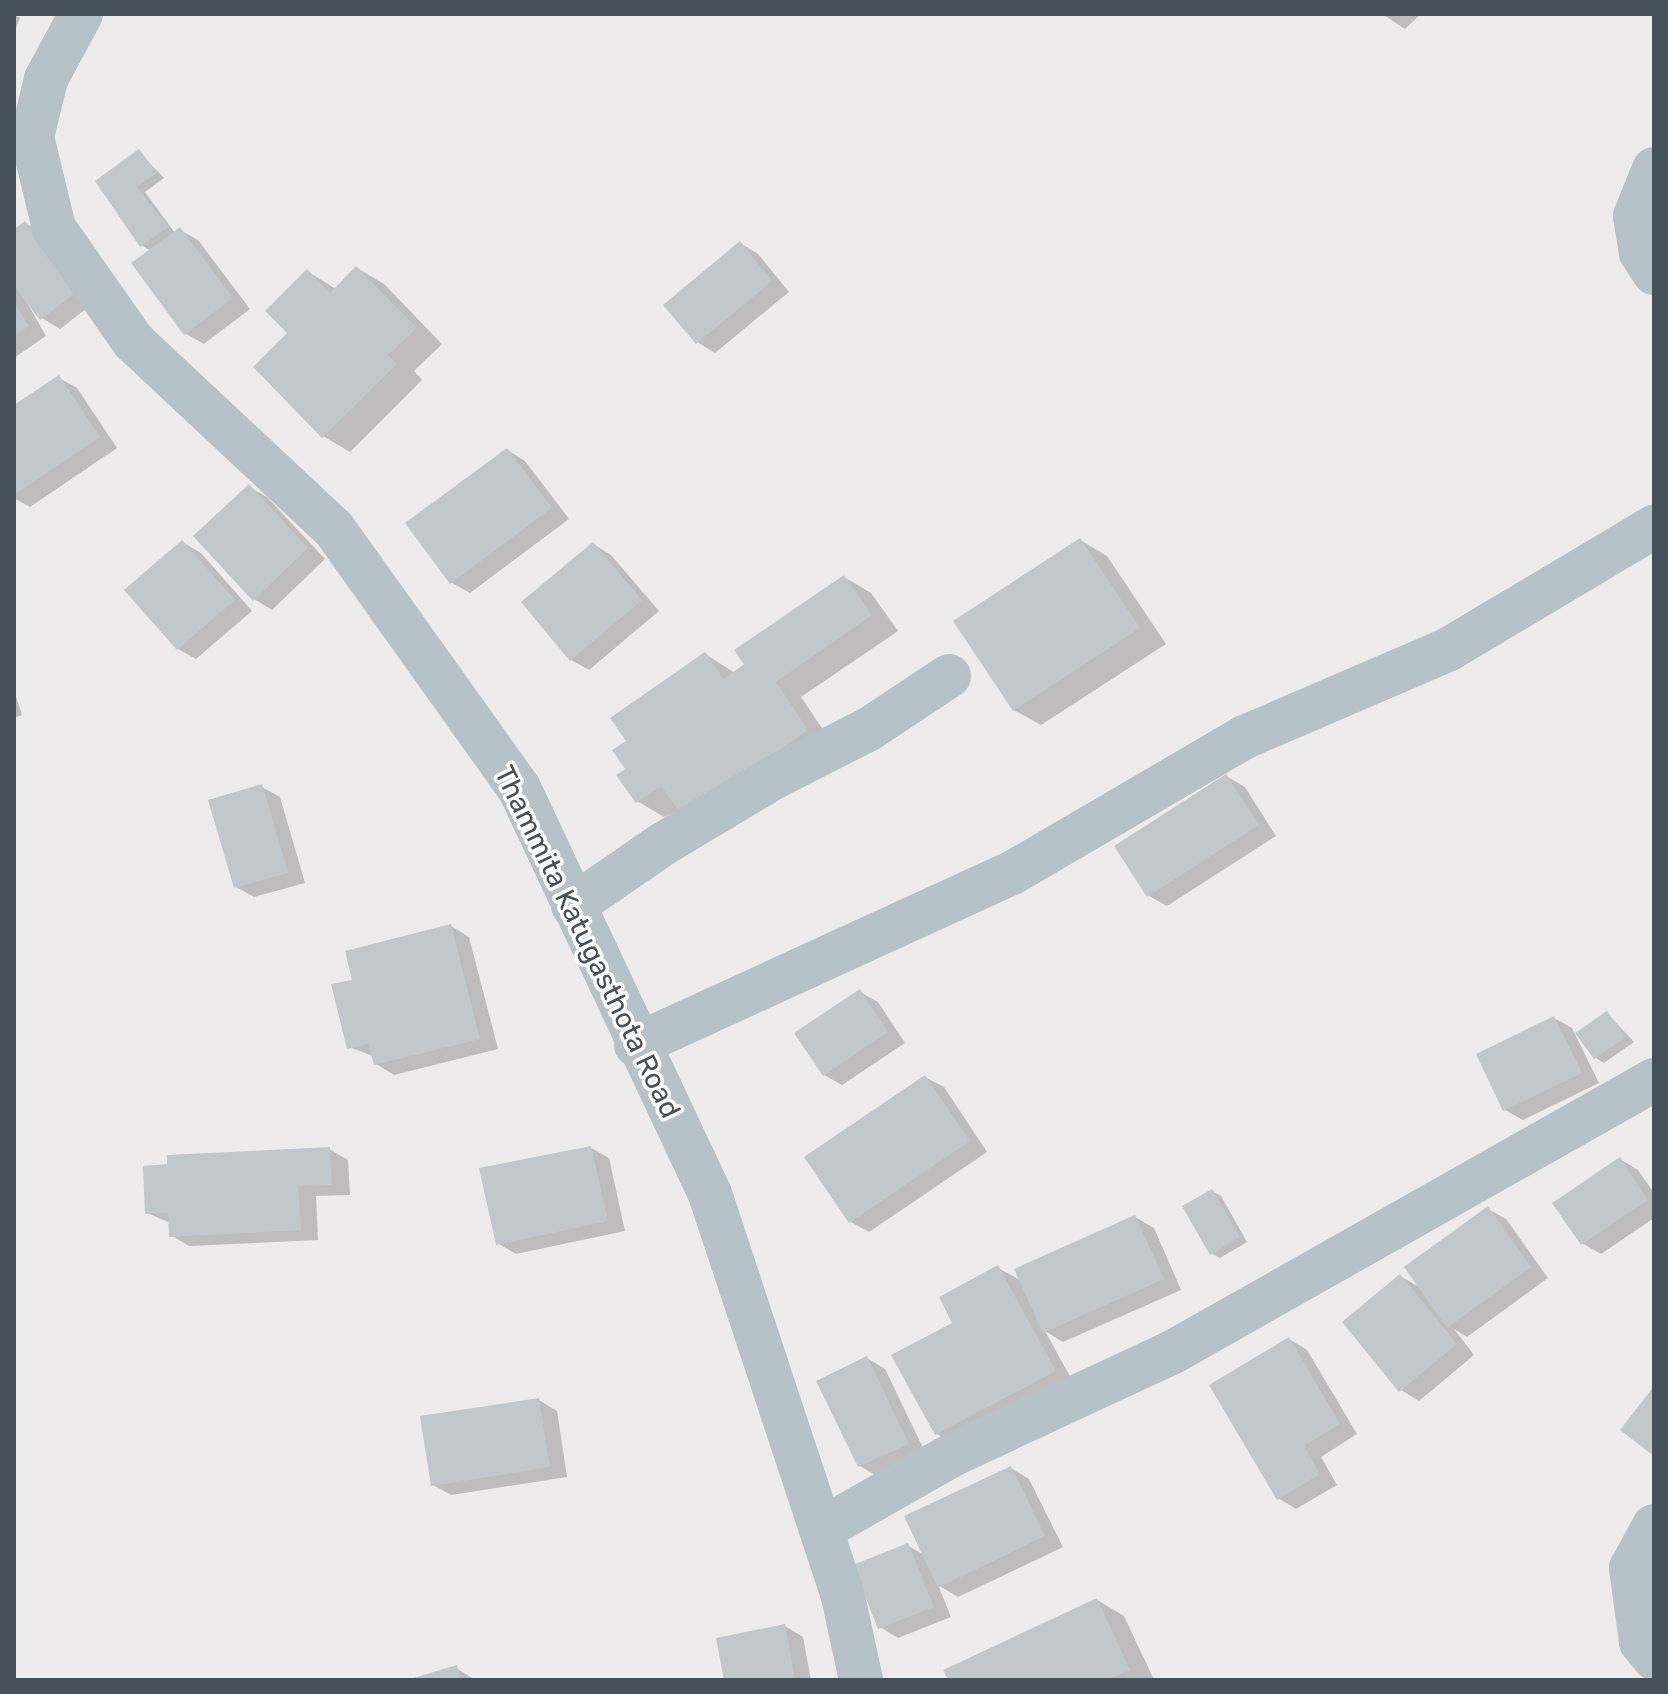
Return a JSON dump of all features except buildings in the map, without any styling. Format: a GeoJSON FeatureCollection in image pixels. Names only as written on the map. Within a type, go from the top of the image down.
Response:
{"type":"FeatureCollection","features":[{"type":"Feature","properties":{"kind":"street","name":"Thammita Katugasthota Road"},"geometry":{"type":"LineString","coordinates":[[81,14],[46,79],[23,146],[54,228],[133,341],[334,529],[519,788],[636,1045],[710,1194],[822,1529],[861,1680]]}},
{"type":"Feature","properties":{"kind":"street"},"geometry":{"type":"LineString","coordinates":[[1654,169],[1635,216],[1641,253],[1654,273]]}},
{"type":"Feature","properties":{"kind":"street"},"geometry":{"type":"LineString","coordinates":[[636,1045],[1012,873],[1245,737],[1449,649],[1654,527]]}},
{"type":"Feature","properties":{"kind":"street"},"geometry":{"type":"LineString","coordinates":[[573,906],[663,844],[773,778],[869,729],[949,676]]}},
{"type":"Feature","properties":{"kind":"street"},"geometry":{"type":"LineString","coordinates":[[822,1529],[954,1454],[1171,1353],[1654,1080]]}},
{"type":"Feature","properties":{"kind":"street"},"geometry":{"type":"LineString","coordinates":[[1654,1526],[1631,1568],[1641,1642],[1654,1658]]}}]}
